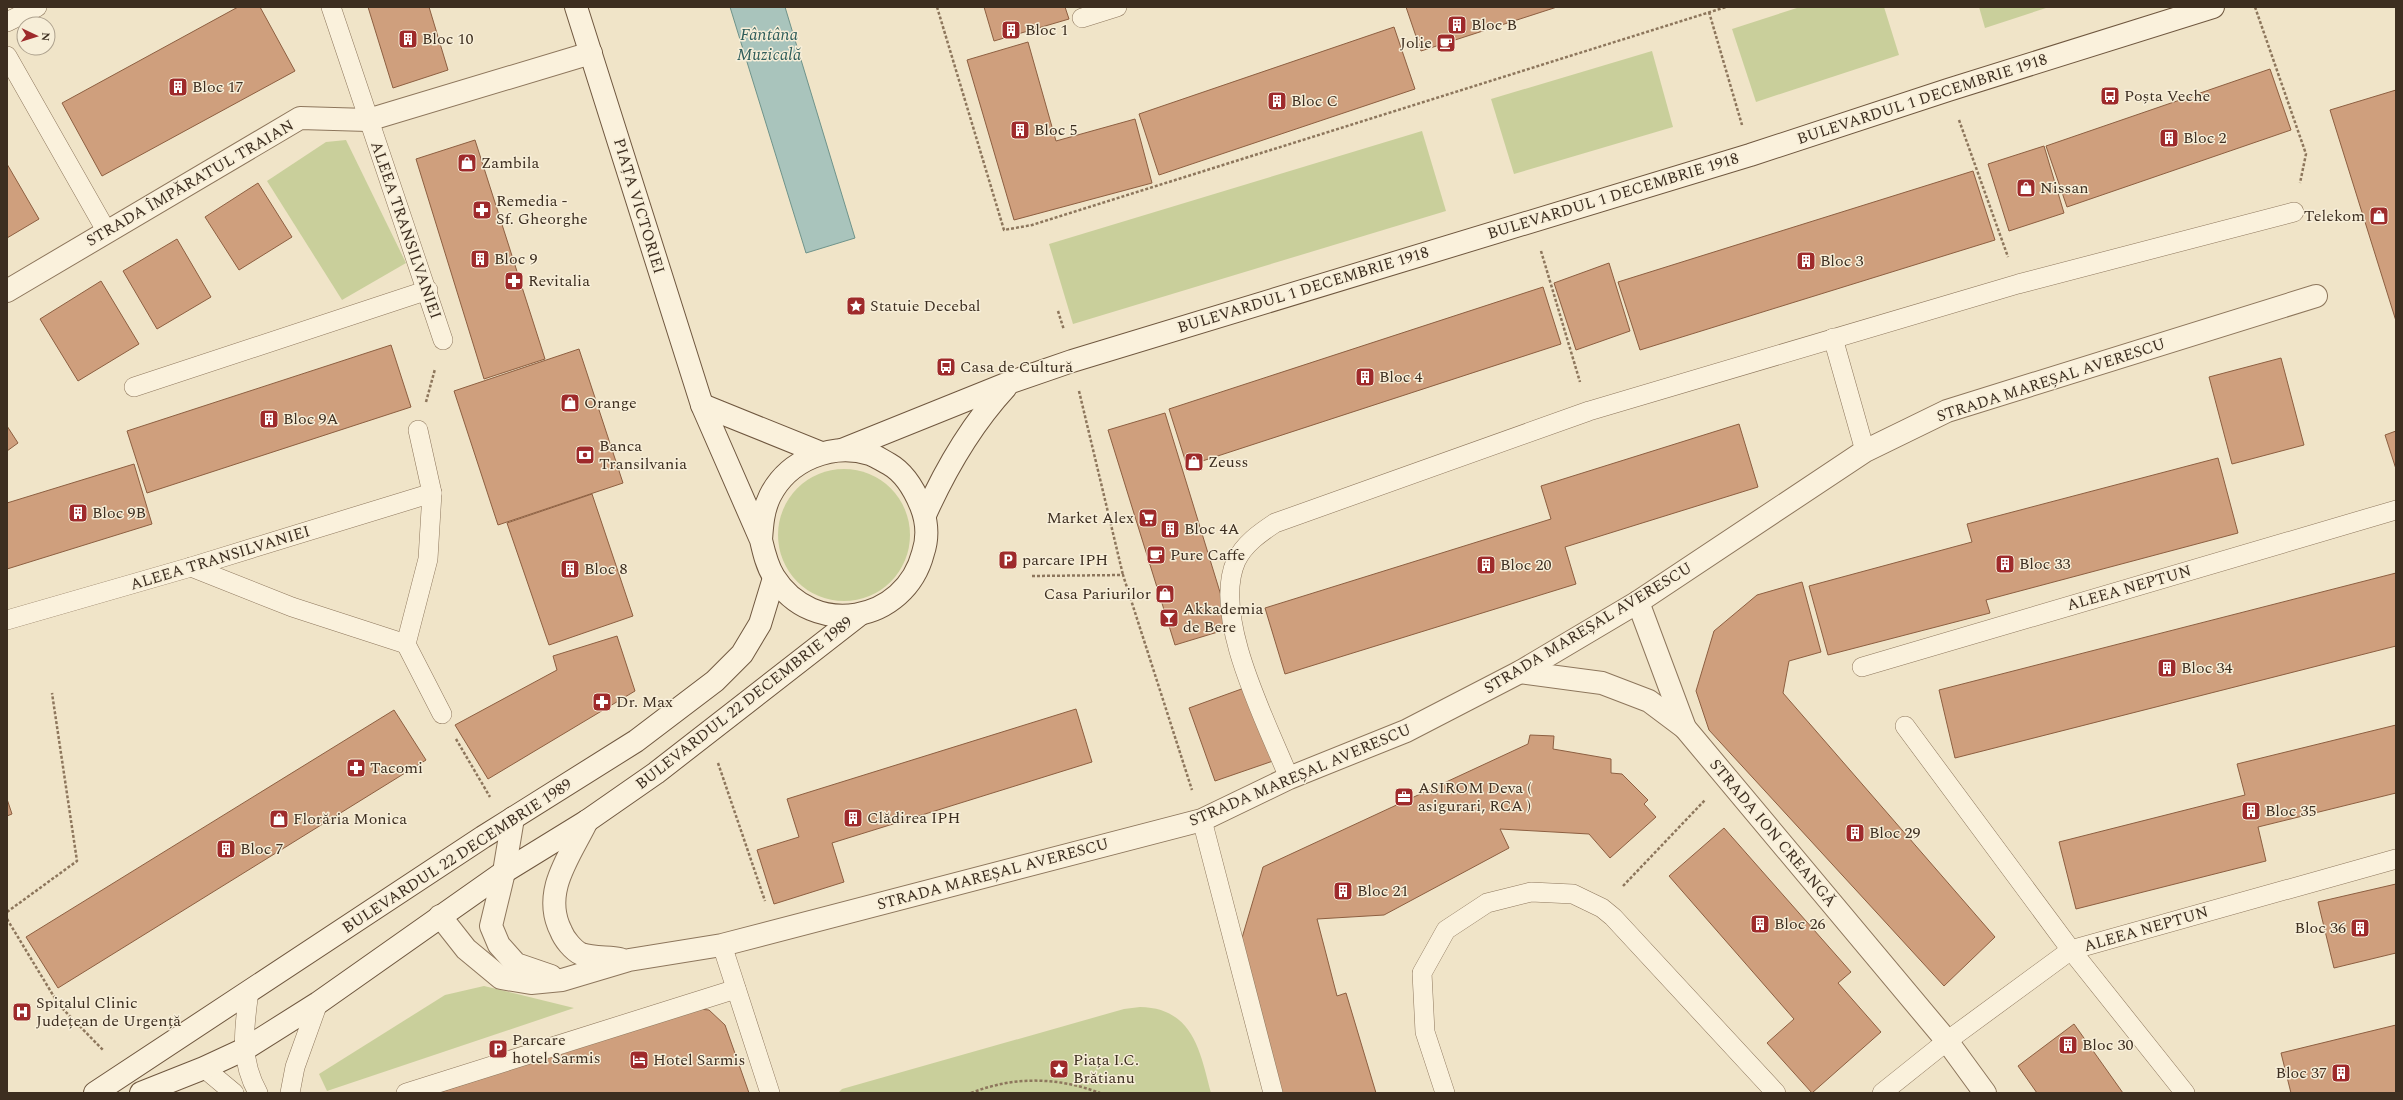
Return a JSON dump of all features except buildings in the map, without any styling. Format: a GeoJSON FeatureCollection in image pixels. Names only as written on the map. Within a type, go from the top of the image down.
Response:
{"type":"FeatureCollection","features":[{"type":"Feature","properties":{"kind":"street","name":"PIAȚA VICTORIEI"},"geometry":{"type":"LineString","coordinates":[[576,7],[702,405],[761,540],[766,560],[774,578],[796,601],[826,614],[859,615],[883,606],[905,590],[921,561],[926,542],[925,515],[914,489],[896,468],[870,454],[842,450],[821,453],[800,463],[783,477],[770,496],[763,518],[761,540]]}},
{"type":"Feature","properties":{"kind":"street","name":"BULEVARDUL 1 DECEMBRIE 1918"},"geometry":{"type":"LineString","coordinates":[[842,450],[1011,382],[1072,361],[1750,154],[2213,7]]}},
{"type":"Feature","properties":{"kind":"street","name":"STRADA ÎMPĂRATUL TRAIAN"},"geometry":{"type":"LineString","coordinates":[[7,291],[300,118],[368,120],[591,53]]}},
{"type":"Feature","properties":{"kind":"street","name":"STRADA MAREȘAL AVERESCU"},"geometry":{"type":"LineString","coordinates":[[440,916],[466,949],[501,978],[531,983],[562,980],[629,960],[722,946],[1202,820],[1289,778],[1406,731],[1520,672],[1638,602],[1865,451],[1947,411],[2316,296]]}},
{"type":"Feature","properties":{"kind":"street","name":"BULEVARDUL 1 DECEMBRIE 1918"},"geometry":{"type":"LineString","coordinates":[[925,515],[944,473],[962,444],[986,408],[1011,382]]}},
{"type":"Feature","properties":{"kind":"street"},"geometry":{"type":"LineString","coordinates":[[702,405],[821,453]]}},
{"type":"Feature","properties":{"kind":"street","name":"BULEVARDUL 22 DECEMBRIE 1989"},"geometry":{"type":"LineString","coordinates":[[95,1093],[124,1072],[509,821],[636,741],[715,680],[742,654],[760,624],[774,578]]}},
{"type":"Feature","properties":{"kind":"street","name":"STRADA ION CREANGĂ"},"geometry":{"type":"LineString","coordinates":[[1638,602],[1685,728],[1947,1041],[1985,1093]]}},
{"type":"Feature","properties":{"kind":"street","name":"BULEVARDUL 22 DECEMBRIE 1989"},"geometry":{"type":"LineString","coordinates":[[141,1093],[204,1068],[244,1049],[318,1003],[504,872],[587,821],[719,725],[859,615]]}},
{"type":"Feature","properties":{"kind":"street"},"geometry":{"type":"LineString","coordinates":[[1520,672],[1602,683],[1648,701],[1685,728]]}},
{"type":"Feature","properties":{"kind":"street"},"geometry":{"type":"LineString","coordinates":[[509,821],[504,872],[491,926],[499,945],[516,964],[562,980]]}},
{"type":"Feature","properties":{"kind":"street","name":"STRADA MAREȘAL AVERESCU"},"geometry":{"type":"LineString","coordinates":[[587,821],[556,884],[552,902],[555,920],[564,939],[580,954],[629,960]]}},
{"type":"Feature","properties":{"kind":"lane"},"geometry":{"type":"LineString","coordinates":[[7,22],[36,7]]}},
{"type":"Feature","properties":{"kind":"lane","name":"ALEEA TRANSILVANIEI"},"geometry":{"type":"LineString","coordinates":[[331,7],[368,120],[428,290],[443,340]]}},
{"type":"Feature","properties":{"kind":"lane"},"geometry":{"type":"LineString","coordinates":[[1082,18],[1117,7]]}},
{"type":"Feature","properties":{"kind":"lane"},"geometry":{"type":"LineString","coordinates":[[7,56],[107,232]]}},
{"type":"Feature","properties":{"kind":"lane"},"geometry":{"type":"LineString","coordinates":[[1289,778],[1247,673],[1236,637],[1229,606],[1230,579],[1237,560],[1253,538],[1275,523],[1589,411],[2018,284],[2294,212]]}},
{"type":"Feature","properties":{"kind":"lane"},"geometry":{"type":"LineString","coordinates":[[134,387],[428,290]]}},
{"type":"Feature","properties":{"kind":"lane"},"geometry":{"type":"LineString","coordinates":[[1833,338],[1865,451]]}},
{"type":"Feature","properties":{"kind":"lane"},"geometry":{"type":"LineString","coordinates":[[418,430],[432,493],[428,559],[406,644],[442,714]]}},
{"type":"Feature","properties":{"kind":"lane","name":"ALEEA TRANSILVANIEI"},"geometry":{"type":"LineString","coordinates":[[7,620],[191,567],[432,493]]}},
{"type":"Feature","properties":{"kind":"lane","name":"ALEEA NEPTUN"},"geometry":{"type":"LineString","coordinates":[[1862,666],[2396,510]]}},
{"type":"Feature","properties":{"kind":"lane"},"geometry":{"type":"LineString","coordinates":[[191,567],[292,607],[406,644]]}},
{"type":"Feature","properties":{"kind":"lane"},"geometry":{"type":"LineString","coordinates":[[1882,1093],[1947,1041],[2071,950],[1905,726]]}},
{"type":"Feature","properties":{"kind":"lane"},"geometry":{"type":"LineString","coordinates":[[1202,820],[1225,903],[1273,1093]]}},
{"type":"Feature","properties":{"kind":"lane","name":"ALEEA NEPTUN"},"geometry":{"type":"LineString","coordinates":[[2185,1093],[2071,950],[2396,859]]}},
{"type":"Feature","properties":{"kind":"lane"},"geometry":{"type":"LineString","coordinates":[[1445,1093],[1425,1032],[1422,973],[1446,930],[1488,904],[1531,892],[1573,894],[1602,908],[1776,1093]]}},
{"type":"Feature","properties":{"kind":"lane"},"geometry":{"type":"LineString","coordinates":[[722,946],[770,1093]]}},
{"type":"Feature","properties":{"kind":"lane"},"geometry":{"type":"LineString","coordinates":[[406,1093],[736,989]]}},
{"type":"Feature","properties":{"kind":"lane"},"geometry":{"type":"LineString","coordinates":[[248,991],[244,1049],[249,1076],[258,1093]]}},
{"type":"Feature","properties":{"kind":"lane"},"geometry":{"type":"LineString","coordinates":[[290,1093],[295,1067],[318,1003]]}},
{"type":"Feature","properties":{"kind":"lane"},"geometry":{"type":"LineString","coordinates":[[204,1068],[234,1093]]}},
{"type":"Feature","properties":{"kind":"path"},"geometry":{"type":"LineString","coordinates":[[937,7],[1004,230],[1032,225],[1726,7]]}},
{"type":"Feature","properties":{"kind":"path"},"geometry":{"type":"LineString","coordinates":[[2255,7],[2306,154],[2294,212]]}},
{"type":"Feature","properties":{"kind":"path"},"geometry":{"type":"LineString","coordinates":[[1709,12],[1750,154]]}},
{"type":"Feature","properties":{"kind":"path"},"geometry":{"type":"LineString","coordinates":[[1948,90],[2018,284]]}},
{"type":"Feature","properties":{"kind":"path"},"geometry":{"type":"LineString","coordinates":[[1532,220],[1589,411]]}},
{"type":"Feature","properties":{"kind":"path"},"geometry":{"type":"LineString","coordinates":[[1058,311],[1072,361],[1123,575],[1202,820]]}},
{"type":"Feature","properties":{"kind":"path"},"geometry":{"type":"LineString","coordinates":[[418,430],[443,340]]}},
{"type":"Feature","properties":{"kind":"path"},"geometry":{"type":"LineString","coordinates":[[1032,576],[1123,575]]}},
{"type":"Feature","properties":{"kind":"path"},"geometry":{"type":"LineString","coordinates":[[7,912],[77,861],[52,693]]}},
{"type":"Feature","properties":{"kind":"path"},"geometry":{"type":"LineString","coordinates":[[442,714],[509,821]]}},
{"type":"Feature","properties":{"kind":"path"},"geometry":{"type":"LineString","coordinates":[[719,725],[716,757],[775,932]]}},
{"type":"Feature","properties":{"kind":"path"},"geometry":{"type":"LineString","coordinates":[[1602,908],[1726,777]]}},
{"type":"Feature","properties":{"kind":"path"},"geometry":{"type":"LineString","coordinates":[[7,919],[59,1005],[124,1072]]}},
{"type":"Feature","properties":{"kind":"path"},"geometry":{"type":"LineString","coordinates":[[971,1093],[992,1085],[1016,1081],[1055,1081],[1079,1085],[1100,1093]]}},
{"type":"Feature","properties":{"kind":"green space"},"geometry":{"type":"Polygon","coordinates":[[[1800,7],[1884,7],[1899,55],[1756,102],[1732,29],[1800,7]]]}},
{"type":"Feature","properties":{"kind":"green space"},"geometry":{"type":"Polygon","coordinates":[[[1979,7],[2049,7],[1985,28],[1979,7]]]}},
{"type":"Feature","properties":{"kind":"green space"},"geometry":{"type":"Polygon","coordinates":[[[1652,51],[1673,127],[1514,174],[1491,99],[1652,51]]]}},
{"type":"Feature","properties":{"kind":"green space"},"geometry":{"type":"Polygon","coordinates":[[[1422,131],[1446,211],[1073,324],[1049,244],[1422,131]]]}},
{"type":"Feature","properties":{"kind":"green space"},"geometry":{"type":"Polygon","coordinates":[[[346,140],[406,263],[342,300],[267,181],[326,142],[346,140]]]}},
{"type":"Feature","properties":{"kind":"green space"},"geometry":{"type":"Polygon","coordinates":[[[844,469],[857,470],[869,474],[881,480],[891,488],[899,498],[905,510],[909,522],[909,548],[905,560],[899,572],[891,582],[881,590],[869,596],[857,600],[844,601],[831,600],[819,596],[807,590],[797,582],[789,572],[783,560],[779,548],[778,535],[779,522],[783,510],[789,498],[797,488],[807,480],[819,474],[831,470],[844,469]]]}},
{"type":"Feature","properties":{"kind":"green space"},"geometry":{"type":"Polygon","coordinates":[[[484,986],[574,1008],[327,1091],[319,1074],[445,995],[484,986]]]}},
{"type":"Feature","properties":{"kind":"green space","name":"Piața I.C. Brătianu"},"geometry":{"type":"Polygon","coordinates":[[[1140,1007],[1158,1009],[1172,1015],[1183,1024],[1198,1048],[1211,1093],[838,1093],[842,1089],[1124,1009],[1140,1007]]]}},
{"type":"Feature","properties":{"kind":"water","name":"Fântâna Muzicală"},"geometry":{"type":"Polygon","coordinates":[[[730,7],[785,7],[855,238],[806,253],[730,7]]]}},
{"type":"Feature","properties":{"kind":"place","name":"Bloc B"},"geometry":{"type":"Point","coordinates":[1457,25]}},
{"type":"Feature","properties":{"kind":"place","name":"Bloc 1"},"geometry":{"type":"Point","coordinates":[1011,30]}},
{"type":"Feature","properties":{"kind":"place","name":"Bloc 10"},"geometry":{"type":"Point","coordinates":[408,39]}},
{"type":"Feature","properties":{"kind":"place","name":"Jolie"},"geometry":{"type":"Point","coordinates":[1446,43]}},
{"type":"Feature","properties":{"kind":"place","name":"Bloc 17"},"geometry":{"type":"Point","coordinates":[178,87]}},
{"type":"Feature","properties":{"kind":"place","name":"Poșta Veche"},"geometry":{"type":"Point","coordinates":[2110,96]}},
{"type":"Feature","properties":{"kind":"place","name":"Bloc C"},"geometry":{"type":"Point","coordinates":[1277,101]}},
{"type":"Feature","properties":{"kind":"place","name":"Bloc 5"},"geometry":{"type":"Point","coordinates":[1020,130]}},
{"type":"Feature","properties":{"kind":"place","name":"Bloc 2"},"geometry":{"type":"Point","coordinates":[2169,138]}},
{"type":"Feature","properties":{"kind":"place","name":"Zambila"},"geometry":{"type":"Point","coordinates":[467,163]}},
{"type":"Feature","properties":{"kind":"place","name":"Nissan"},"geometry":{"type":"Point","coordinates":[2026,188]}},
{"type":"Feature","properties":{"kind":"place","name":"Remedia - Sf. Gheorghe"},"geometry":{"type":"Point","coordinates":[482,210]}},
{"type":"Feature","properties":{"kind":"place","name":"Telekom"},"geometry":{"type":"Point","coordinates":[2379,216]}},
{"type":"Feature","properties":{"kind":"place","name":"Bloc 9"},"geometry":{"type":"Point","coordinates":[480,259]}},
{"type":"Feature","properties":{"kind":"place","name":"Bloc 3"},"geometry":{"type":"Point","coordinates":[1806,261]}},
{"type":"Feature","properties":{"kind":"place","name":"Revitalia"},"geometry":{"type":"Point","coordinates":[514,281]}},
{"type":"Feature","properties":{"kind":"place","name":"Statuie Decebal"},"geometry":{"type":"Point","coordinates":[856,306]}},
{"type":"Feature","properties":{"kind":"place","name":"Casa de Cultură"},"geometry":{"type":"Point","coordinates":[946,367]}},
{"type":"Feature","properties":{"kind":"place","name":"Bloc 4"},"geometry":{"type":"Point","coordinates":[1365,377]}},
{"type":"Feature","properties":{"kind":"place","name":"Orange"},"geometry":{"type":"Point","coordinates":[570,403]}},
{"type":"Feature","properties":{"kind":"place","name":"Bloc 9A"},"geometry":{"type":"Point","coordinates":[269,419]}},
{"type":"Feature","properties":{"kind":"place","name":"Banca Transilvania"},"geometry":{"type":"Point","coordinates":[585,455]}},
{"type":"Feature","properties":{"kind":"place","name":"Zeuss"},"geometry":{"type":"Point","coordinates":[1194,462]}},
{"type":"Feature","properties":{"kind":"place","name":"Bloc 9B"},"geometry":{"type":"Point","coordinates":[78,513]}},
{"type":"Feature","properties":{"kind":"place","name":"Market Alex"},"geometry":{"type":"Point","coordinates":[1148,518]}},
{"type":"Feature","properties":{"kind":"place","name":"Bloc 4A"},"geometry":{"type":"Point","coordinates":[1170,529]}},
{"type":"Feature","properties":{"kind":"place","name":"Pure Caffe"},"geometry":{"type":"Point","coordinates":[1156,555]}},
{"type":"Feature","properties":{"kind":"place","name":"parcare IPH"},"geometry":{"type":"Point","coordinates":[1008,560]}},
{"type":"Feature","properties":{"kind":"place","name":"Bloc 33"},"geometry":{"type":"Point","coordinates":[2005,564]}},
{"type":"Feature","properties":{"kind":"place","name":"Bloc 20"},"geometry":{"type":"Point","coordinates":[1486,565]}},
{"type":"Feature","properties":{"kind":"place","name":"Bloc 8"},"geometry":{"type":"Point","coordinates":[570,569]}},
{"type":"Feature","properties":{"kind":"place","name":"Casa Pariurilor"},"geometry":{"type":"Point","coordinates":[1165,594]}},
{"type":"Feature","properties":{"kind":"place","name":"Akkademia de Bere"},"geometry":{"type":"Point","coordinates":[1169,618]}},
{"type":"Feature","properties":{"kind":"place","name":"Bloc 34"},"geometry":{"type":"Point","coordinates":[2167,668]}},
{"type":"Feature","properties":{"kind":"place","name":"Dr. Max"},"geometry":{"type":"Point","coordinates":[602,702]}},
{"type":"Feature","properties":{"kind":"place","name":"Tacomi"},"geometry":{"type":"Point","coordinates":[356,768]}},
{"type":"Feature","properties":{"kind":"place","name":"ASIROM Deva ( asigurari, RCA )"},"geometry":{"type":"Point","coordinates":[1404,797]}},
{"type":"Feature","properties":{"kind":"place","name":"Bloc 35"},"geometry":{"type":"Point","coordinates":[2251,811]}},
{"type":"Feature","properties":{"kind":"place","name":"Clădirea IPH"},"geometry":{"type":"Point","coordinates":[853,818]}},
{"type":"Feature","properties":{"kind":"place","name":"Florăria Monica"},"geometry":{"type":"Point","coordinates":[279,819]}},
{"type":"Feature","properties":{"kind":"place","name":"Bloc 29"},"geometry":{"type":"Point","coordinates":[1855,833]}},
{"type":"Feature","properties":{"kind":"place","name":"Bloc 7"},"geometry":{"type":"Point","coordinates":[226,849]}},
{"type":"Feature","properties":{"kind":"place","name":"Bloc 21"},"geometry":{"type":"Point","coordinates":[1343,891]}},
{"type":"Feature","properties":{"kind":"place","name":"Bloc 26"},"geometry":{"type":"Point","coordinates":[1760,924]}},
{"type":"Feature","properties":{"kind":"place","name":"Bloc 36"},"geometry":{"type":"Point","coordinates":[2360,928]}},
{"type":"Feature","properties":{"kind":"place","name":"Spitalul Clinic Județean de Urgență"},"geometry":{"type":"Point","coordinates":[22,1012]}},
{"type":"Feature","properties":{"kind":"place","name":"Bloc 30"},"geometry":{"type":"Point","coordinates":[2068,1045]}},
{"type":"Feature","properties":{"kind":"place","name":"Parcare hotel Sarmis"},"geometry":{"type":"Point","coordinates":[498,1049]}},
{"type":"Feature","properties":{"kind":"place","name":"Hotel Sarmis"},"geometry":{"type":"Point","coordinates":[639,1060]}},
{"type":"Feature","properties":{"kind":"place","name":"Piața I.C. Brătianu"},"geometry":{"type":"Point","coordinates":[1059,1069]}},
{"type":"Feature","properties":{"kind":"place","name":"Bloc 37"},"geometry":{"type":"Point","coordinates":[2341,1073]}}]}
